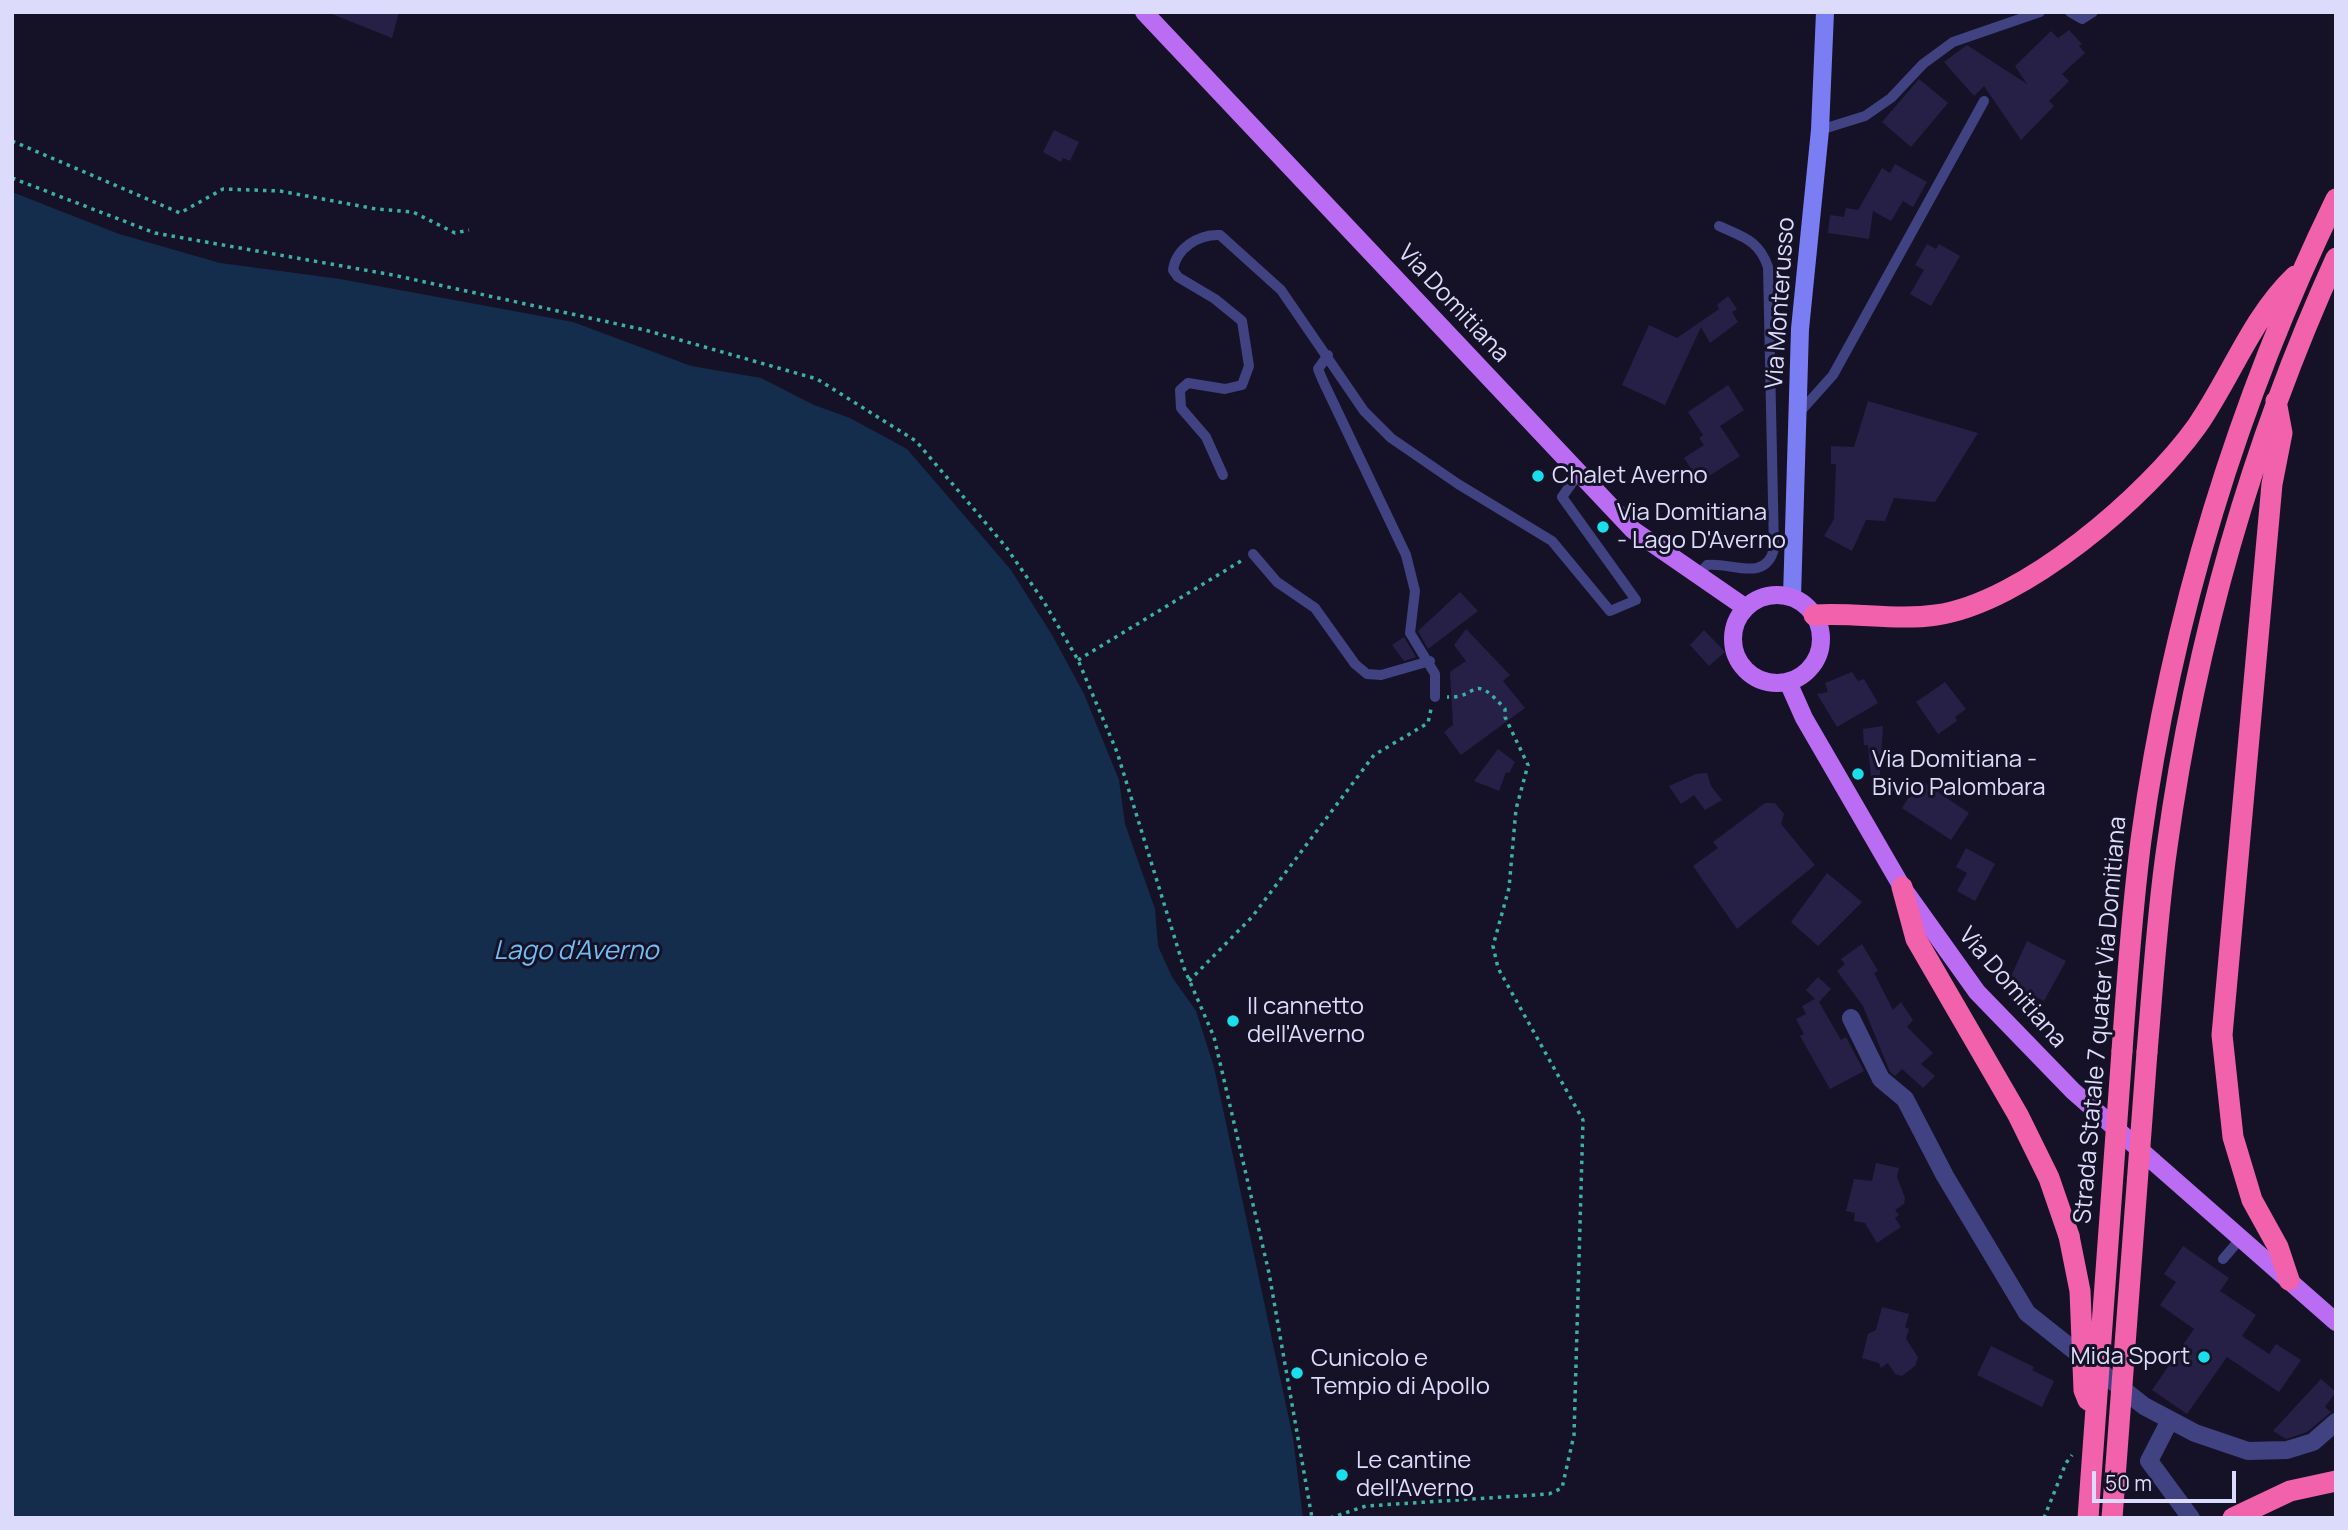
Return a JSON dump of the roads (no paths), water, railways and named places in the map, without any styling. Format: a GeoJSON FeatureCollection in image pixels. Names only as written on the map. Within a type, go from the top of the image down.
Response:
{"type":"FeatureCollection","features":[{"type":"Feature","properties":{"kind":"highway","name":"Strada Statale 7 quater Via Domitiana"},"geometry":{"type":"LineString","coordinates":[[2088,1518],[2122,1051],[2141,836],[2176,646],[2241,425],[2302,270],[2336,199]]}},
{"type":"Feature","properties":{"kind":"highway","name":"Strada Statale 7 quater Via Domitiana"},"geometry":{"type":"LineString","coordinates":[[2112,1518],[2147,1052],[2166,847],[2196,683],[2238,513],[2276,401],[2336,258]]}},
{"type":"Feature","properties":{"kind":"highway"},"geometry":{"type":"LineString","coordinates":[[1814,615],[1912,617],[1957,611],[2030,575],[2093,534],[2150,482],[2177,451],[2213,400],[2274,296],[2302,270]]}},
{"type":"Feature","properties":{"kind":"highway"},"geometry":{"type":"LineString","coordinates":[[2276,401],[2282,433],[2272,484],[2222,1035],[2227,1105],[2233,1138],[2252,1199],[2278,1247],[2288,1280]]}},
{"type":"Feature","properties":{"kind":"highway"},"geometry":{"type":"LineString","coordinates":[[1902,887],[1916,939],[2018,1115],[2049,1178],[2068,1236],[2080,1291],[2084,1390],[2095,1417]]}},
{"type":"Feature","properties":{"kind":"highway"},"geometry":{"type":"LineString","coordinates":[[2233,1518],[2290,1491],[2336,1481]]}},
{"type":"Feature","properties":{"kind":"main road","name":"Via Domitiana"},"geometry":{"type":"LineString","coordinates":[[1144,12],[1633,530],[1746,608]]}},
{"type":"Feature","properties":{"kind":"main road"},"geometry":{"type":"LineString","coordinates":[[1767,596],[1792,597],[1814,615],[1822,638],[1821,650],[1809,671],[1788,682],[1765,682],[1745,671],[1739,661],[1733,639],[1739,617],[1746,608],[1767,596]]}},
{"type":"Feature","properties":{"kind":"main road","name":"Via Domitiana"},"geometry":{"type":"LineString","coordinates":[[1788,682],[1804,718],[1902,887],[1948,956],[2008,1028],[2073,1091],[2336,1322]]}},
{"type":"Feature","properties":{"kind":"street","name":"Via Monterusso"},"geometry":{"type":"LineString","coordinates":[[1792,597],[1800,329],[1820,130],[1825,12]]}},
{"type":"Feature","properties":{"kind":"street"},"geometry":{"type":"LineString","coordinates":[[1850,1018],[1881,1079],[1905,1099],[1945,1176],[2026,1313],[2144,1406],[2169,1422],[2248,1451],[2299,1449],[2336,1422]]}},
{"type":"Feature","properties":{"kind":"street"},"geometry":{"type":"LineString","coordinates":[[2169,1422],[2148,1461],[2191,1518]]}},
{"type":"Feature","properties":{"kind":"lane"},"geometry":{"type":"LineString","coordinates":[[1820,130],[1865,116],[1891,98],[1923,64],[1953,42],[2040,12]]}},
{"type":"Feature","properties":{"kind":"lane"},"geometry":{"type":"LineString","coordinates":[[2070,12],[2082,19],[2094,12]]}},
{"type":"Feature","properties":{"kind":"lane"},"geometry":{"type":"LineString","coordinates":[[1798,415],[1833,375],[1984,102]]}},
{"type":"Feature","properties":{"kind":"lane"},"geometry":{"type":"LineString","coordinates":[[1698,575],[1707,565],[1715,564],[1745,570],[1762,568],[1771,560],[1774,548],[1768,267],[1763,251],[1755,244],[1718,226]]}},
{"type":"Feature","properties":{"kind":"lane"},"geometry":{"type":"LineString","coordinates":[[1223,475],[1206,437],[1181,408],[1178,400],[1180,390],[1188,383],[1225,389],[1242,385],[1250,366],[1242,321],[1215,299],[1178,277],[1173,270],[1174,260],[1197,238],[1220,235],[1281,290],[1364,411],[1391,438],[1458,484],[1552,541],[1610,611],[1636,600],[1562,497],[1578,473]]}},
{"type":"Feature","properties":{"kind":"lane"},"geometry":{"type":"LineString","coordinates":[[1328,355],[1318,369],[1406,555],[1415,591],[1410,633],[1430,661],[1435,674],[1434,697]]}},
{"type":"Feature","properties":{"kind":"lane"},"geometry":{"type":"LineString","coordinates":[[1253,554],[1277,582],[1315,608],[1355,664],[1367,674],[1381,676],[1430,661]]}},
{"type":"Feature","properties":{"kind":"lane"},"geometry":{"type":"LineString","coordinates":[[2223,1259],[2241,1238]]}},
{"type":"Feature","properties":{"kind":"water","name":"Lago d'Averno"},"geometry":{"type":"Polygon","coordinates":[[[12,192],[119,234],[220,263],[340,279],[573,322],[691,366],[761,378],[814,405],[850,418],[907,449],[1011,570],[1052,635],[1084,694],[1119,780],[1125,824],[1155,909],[1158,946],[1172,977],[1196,1011],[1214,1067],[1293,1438],[1303,1518],[12,1518],[12,192]]]}},
{"type":"Feature","properties":{"kind":"place","name":"Chalet Averno"},"geometry":{"type":"Point","coordinates":[1538,476]}},
{"type":"Feature","properties":{"kind":"place","name":"Via Domitiana - Lago D'Averno"},"geometry":{"type":"Point","coordinates":[1603,527]}},
{"type":"Feature","properties":{"kind":"place","name":"Via Domitiana - Bivio Palombara"},"geometry":{"type":"Point","coordinates":[1858,774]}},
{"type":"Feature","properties":{"kind":"place","name":"Il cannetto dell'Averno"},"geometry":{"type":"Point","coordinates":[1233,1021]}},
{"type":"Feature","properties":{"kind":"place","name":"Mida Sport"},"geometry":{"type":"Point","coordinates":[2204,1357]}},
{"type":"Feature","properties":{"kind":"place","name":"Cunicolo e Tempio di Apollo"},"geometry":{"type":"Point","coordinates":[1297,1373]}},
{"type":"Feature","properties":{"kind":"place","name":"Le cantine dell'Averno"},"geometry":{"type":"Point","coordinates":[1342,1475]}}]}
